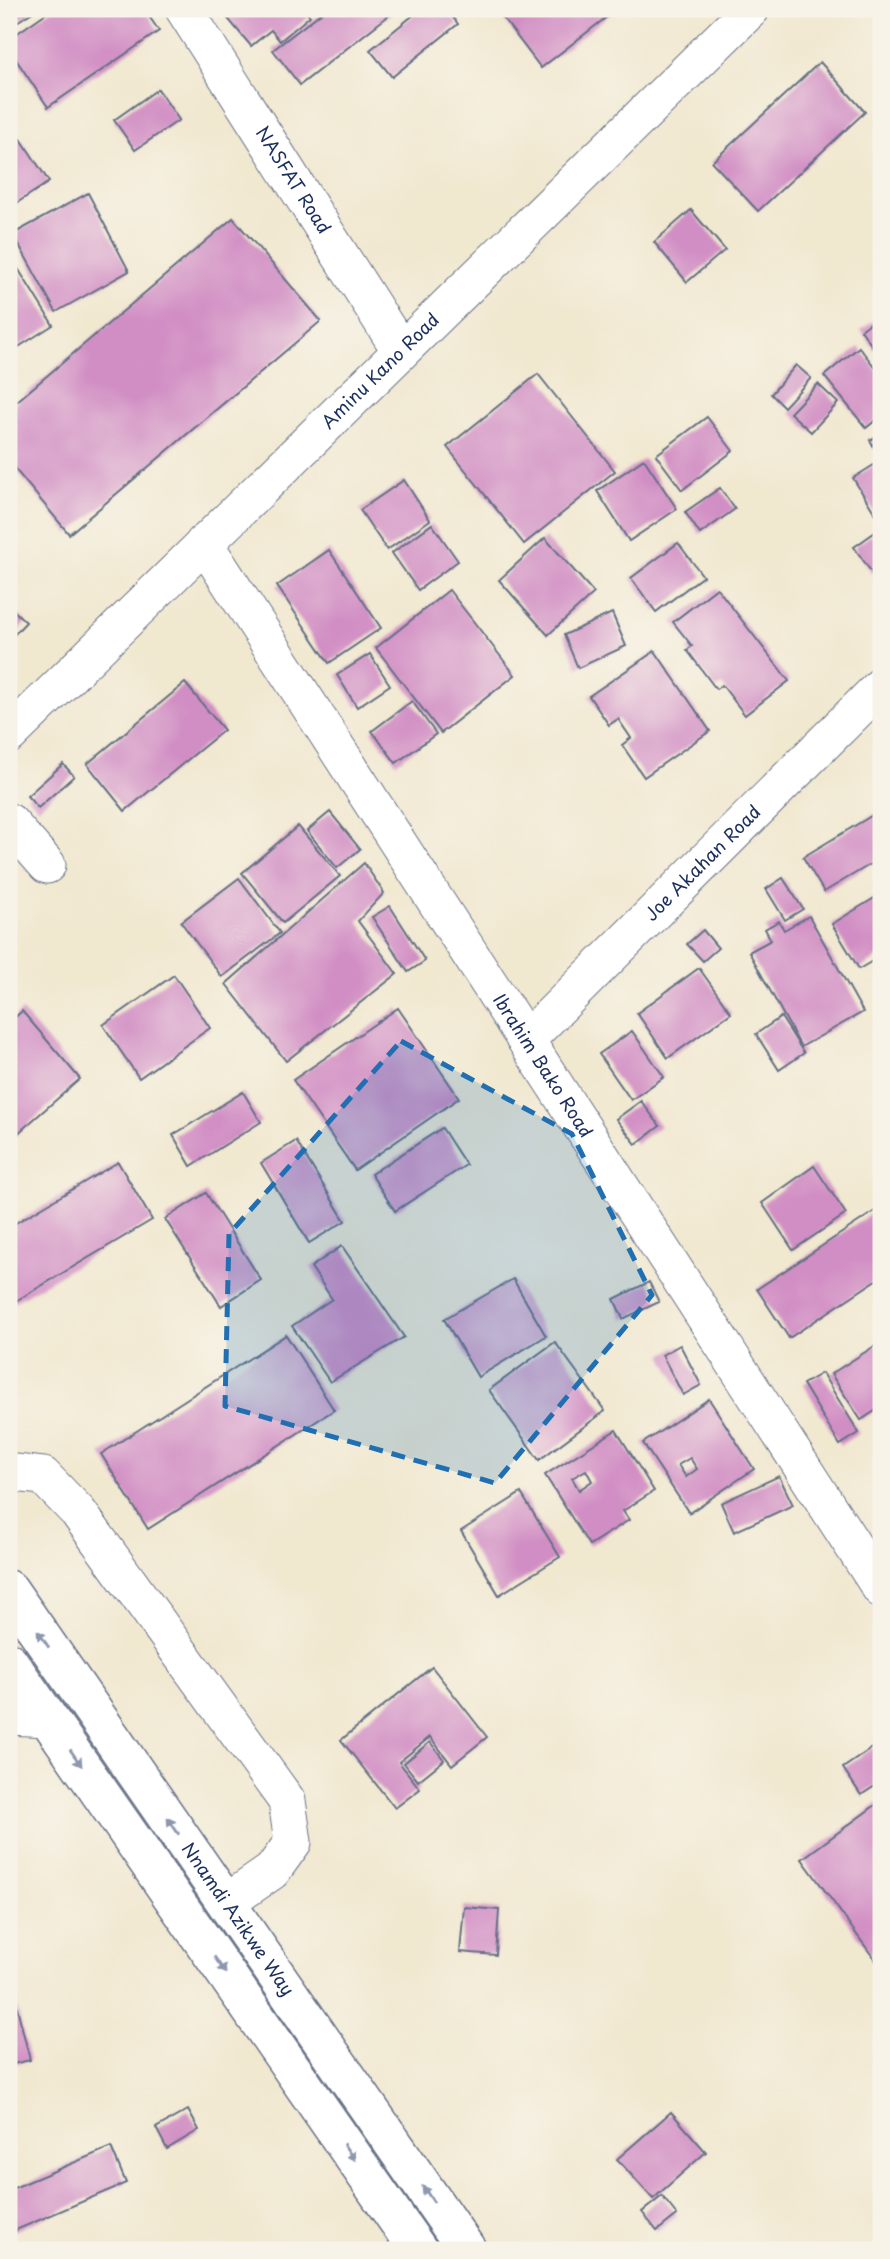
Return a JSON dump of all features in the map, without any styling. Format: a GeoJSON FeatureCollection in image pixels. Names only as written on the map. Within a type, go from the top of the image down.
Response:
{"type":"FeatureCollection","features":[{"type":"Feature","properties":{"kind":"highway","name":"Nnamdi Azikwe Way"},"geometry":{"type":"LineString","coordinates":[[9,1590],[467,2250]]}},
{"type":"Feature","properties":{"kind":"highway"},"geometry":{"type":"LineString","coordinates":[[9,1662],[418,2250]]}},
{"type":"Feature","properties":{"kind":"highway"},"geometry":{"type":"LineString","coordinates":[[192,1925],[226,1903]]}},
{"type":"Feature","properties":{"kind":"street","name":"NASFAT Road"},"geometry":{"type":"LineString","coordinates":[[184,9],[401,351]]}},
{"type":"Feature","properties":{"kind":"street","name":"Aminu Kano Road"},"geometry":{"type":"LineString","coordinates":[[9,735],[748,10]]}},
{"type":"Feature","properties":{"kind":"street","name":"Ibrahim Bako Road"},"geometry":{"type":"LineString","coordinates":[[204,543],[881,1589]]}},
{"type":"Feature","properties":{"kind":"street","name":"Joe Akahan Road"},"geometry":{"type":"LineString","coordinates":[[526,1040],[881,686]]}},
{"type":"Feature","properties":{"kind":"street"},"geometry":{"type":"LineString","coordinates":[[9,821],[47,865]]}},
{"type":"Feature","properties":{"kind":"street"},"geometry":{"type":"LineString","coordinates":[[9,1476],[15,1473],[43,1476],[78,1512],[287,1801],[293,1842],[272,1871],[226,1903]]}},
{"type":"Feature","properties":{"kind":"street"},"geometry":{"type":"LineString","coordinates":[[9,1716],[48,1718]]}},
{"type":"Feature","properties":{"kind":"highlighted area"},"geometry":{"type":"Polygon","coordinates":[[[401,1041],[572,1134],[652,1295],[495,1483],[225,1406],[229,1234],[401,1041]]]}},
{"type":"Feature","properties":{"kind":"building"},"geometry":{"type":"Polygon","coordinates":[[[9,9],[37,9],[9,27],[9,9]]]}},
{"type":"Feature","properties":{"kind":"building"},"geometry":{"type":"Polygon","coordinates":[[[52,9],[144,9],[159,31],[48,107],[9,49],[9,39],[52,9]]]}},
{"type":"Feature","properties":{"kind":"building"},"geometry":{"type":"Polygon","coordinates":[[[220,9],[304,9],[310,16],[280,41],[271,30],[251,46],[220,9]]]}},
{"type":"Feature","properties":{"kind":"building"},"geometry":{"type":"Polygon","coordinates":[[[326,9],[397,9],[300,85],[273,50],[326,9]]]}},
{"type":"Feature","properties":{"kind":"building"},"geometry":{"type":"Polygon","coordinates":[[[421,9],[446,9],[458,24],[392,77],[370,50],[421,9]]]}},
{"type":"Feature","properties":{"kind":"building"},"geometry":{"type":"Polygon","coordinates":[[[496,9],[617,9],[541,68],[496,9]]]}},
{"type":"Feature","properties":{"kind":"building"},"geometry":{"type":"Polygon","coordinates":[[[820,62],[865,112],[758,211],[712,162],[820,62]]]}},
{"type":"Feature","properties":{"kind":"building"},"geometry":{"type":"Polygon","coordinates":[[[158,89],[179,120],[135,150],[114,120],[158,89]]]}},
{"type":"Feature","properties":{"kind":"building"},"geometry":{"type":"Polygon","coordinates":[[[21,139],[49,182],[9,208],[9,146],[21,139]]]}},
{"type":"Feature","properties":{"kind":"building"},"geometry":{"type":"Polygon","coordinates":[[[88,193],[129,271],[56,312],[13,234],[88,193]]]}},
{"type":"Feature","properties":{"kind":"building"},"geometry":{"type":"Polygon","coordinates":[[[691,210],[725,250],[687,282],[654,242],[691,210]]]}},
{"type":"Feature","properties":{"kind":"building"},"geometry":{"type":"Polygon","coordinates":[[[233,218],[321,321],[69,534],[9,462],[9,408],[233,218]]]}},
{"type":"Feature","properties":{"kind":"building"},"geometry":{"type":"Polygon","coordinates":[[[9,254],[53,325],[9,353],[9,254]]]}},
{"type":"Feature","properties":{"kind":"building"},"geometry":{"type":"Polygon","coordinates":[[[881,315],[881,359],[861,330],[881,315]]]}},
{"type":"Feature","properties":{"kind":"building"},"geometry":{"type":"Polygon","coordinates":[[[859,347],[881,375],[881,416],[866,428],[824,376],[859,347]]]}},
{"type":"Feature","properties":{"kind":"building"},"geometry":{"type":"Polygon","coordinates":[[[796,365],[811,378],[784,407],[771,394],[796,365]]]}},
{"type":"Feature","properties":{"kind":"building"},"geometry":{"type":"Polygon","coordinates":[[[538,374],[615,471],[524,544],[447,447],[538,374]]]}},
{"type":"Feature","properties":{"kind":"building"},"geometry":{"type":"Polygon","coordinates":[[[818,384],[838,403],[811,432],[790,413],[818,384]]]}},
{"type":"Feature","properties":{"kind":"building"},"geometry":{"type":"Polygon","coordinates":[[[707,417],[733,451],[682,490],[656,455],[707,417]]]}},
{"type":"Feature","properties":{"kind":"building"},"geometry":{"type":"Polygon","coordinates":[[[881,434],[881,460],[870,440],[881,434]]]}},
{"type":"Feature","properties":{"kind":"building"},"geometry":{"type":"Polygon","coordinates":[[[644,459],[677,509],[629,541],[597,491],[644,459]]]}},
{"type":"Feature","properties":{"kind":"building"},"geometry":{"type":"Polygon","coordinates":[[[877,463],[881,469],[879,520],[853,478],[877,463]]]}},
{"type":"Feature","properties":{"kind":"building"},"geometry":{"type":"Polygon","coordinates":[[[404,480],[430,520],[387,550],[360,510],[404,480]]]}},
{"type":"Feature","properties":{"kind":"building"},"geometry":{"type":"Polygon","coordinates":[[[720,488],[735,509],[700,534],[685,512],[720,488]]]}},
{"type":"Feature","properties":{"kind":"building"},"geometry":{"type":"Polygon","coordinates":[[[432,524],[458,561],[418,590],[392,553],[432,524]]]}},
{"type":"Feature","properties":{"kind":"building"},"geometry":{"type":"Polygon","coordinates":[[[881,528],[881,586],[854,547],[881,528]]]}},
{"type":"Feature","properties":{"kind":"building"},"geometry":{"type":"Polygon","coordinates":[[[545,538],[594,593],[548,635],[499,580],[545,538]]]}},
{"type":"Feature","properties":{"kind":"building"},"geometry":{"type":"Polygon","coordinates":[[[678,543],[703,576],[656,612],[631,578],[678,543]]]}},
{"type":"Feature","properties":{"kind":"building"},"geometry":{"type":"Polygon","coordinates":[[[329,550],[381,628],[329,663],[277,586],[329,550]]]}},
{"type":"Feature","properties":{"kind":"building"},"geometry":{"type":"Polygon","coordinates":[[[717,588],[789,681],[745,715],[722,685],[716,689],[687,650],[692,646],[673,622],[717,588]]]}},
{"type":"Feature","properties":{"kind":"building"},"geometry":{"type":"Polygon","coordinates":[[[449,590],[515,675],[441,733],[376,648],[449,590]]]}},
{"type":"Feature","properties":{"kind":"building"},"geometry":{"type":"Polygon","coordinates":[[[9,606],[26,622],[9,640],[9,606]]]}},
{"type":"Feature","properties":{"kind":"building"},"geometry":{"type":"Polygon","coordinates":[[[612,613],[626,646],[578,668],[564,635],[612,613]]]}},
{"type":"Feature","properties":{"kind":"building"},"geometry":{"type":"Polygon","coordinates":[[[655,651],[710,731],[644,777],[622,745],[631,738],[618,719],[609,725],[589,696],[655,651]]]}},
{"type":"Feature","properties":{"kind":"building"},"geometry":{"type":"Polygon","coordinates":[[[370,654],[390,685],[357,707],[337,675],[370,654]]]}},
{"type":"Feature","properties":{"kind":"building"},"geometry":{"type":"Polygon","coordinates":[[[185,683],[224,730],[125,811],[87,764],[185,683]]]}},
{"type":"Feature","properties":{"kind":"building"},"geometry":{"type":"Polygon","coordinates":[[[412,701],[436,734],[396,763],[372,731],[412,701]]]}},
{"type":"Feature","properties":{"kind":"building"},"geometry":{"type":"Polygon","coordinates":[[[63,764],[74,776],[38,808],[27,796],[63,764]]]}},
{"type":"Feature","properties":{"kind":"building"},"geometry":{"type":"Polygon","coordinates":[[[881,810],[881,858],[824,892],[803,857],[881,810]]]}},
{"type":"Feature","properties":{"kind":"building"},"geometry":{"type":"Polygon","coordinates":[[[330,812],[360,849],[337,868],[307,831],[330,812]]]}},
{"type":"Feature","properties":{"kind":"building"},"geometry":{"type":"Polygon","coordinates":[[[298,826],[340,876],[283,923],[242,873],[298,826]]]}},
{"type":"Feature","properties":{"kind":"building"},"geometry":{"type":"Polygon","coordinates":[[[364,863],[384,893],[358,921],[397,974],[286,1061],[226,984],[364,863]]]}},
{"type":"Feature","properties":{"kind":"building"},"geometry":{"type":"Polygon","coordinates":[[[239,878],[280,933],[222,977],[181,922],[239,878]]]}},
{"type":"Feature","properties":{"kind":"building"},"geometry":{"type":"Polygon","coordinates":[[[783,878],[803,909],[785,920],[766,889],[783,878]]]}},
{"type":"Feature","properties":{"kind":"building"},"geometry":{"type":"Polygon","coordinates":[[[881,894],[881,956],[859,969],[832,924],[881,894]]]}},
{"type":"Feature","properties":{"kind":"building"},"geometry":{"type":"Polygon","coordinates":[[[390,906],[425,961],[408,972],[372,917],[390,906]]]}},
{"type":"Feature","properties":{"kind":"building"},"geometry":{"type":"Polygon","coordinates":[[[809,916],[863,1012],[801,1047],[749,952],[771,940],[765,929],[779,921],[784,930],[809,916]]]}},
{"type":"Feature","properties":{"kind":"building"},"geometry":{"type":"Polygon","coordinates":[[[703,930],[718,948],[703,961],[687,944],[703,930]]]}},
{"type":"Feature","properties":{"kind":"building"},"geometry":{"type":"Polygon","coordinates":[[[699,968],[731,1013],[668,1058],[637,1013],[699,968]]]}},
{"type":"Feature","properties":{"kind":"building"},"geometry":{"type":"Polygon","coordinates":[[[174,975],[210,1028],[139,1078],[103,1025],[174,975]]]}},
{"type":"Feature","properties":{"kind":"building"},"geometry":{"type":"Polygon","coordinates":[[[398,1008],[459,1098],[355,1170],[293,1080],[398,1008]]]}},
{"type":"Feature","properties":{"kind":"building"},"geometry":{"type":"Polygon","coordinates":[[[22,1011],[80,1079],[9,1141],[9,1023],[22,1011]]]}},
{"type":"Feature","properties":{"kind":"building"},"geometry":{"type":"Polygon","coordinates":[[[781,1017],[804,1053],[779,1070],[756,1034],[781,1017]]]}},
{"type":"Feature","properties":{"kind":"building"},"geometry":{"type":"Polygon","coordinates":[[[632,1031],[664,1077],[631,1100],[599,1054],[632,1031]]]}},
{"type":"Feature","properties":{"kind":"building"},"geometry":{"type":"Polygon","coordinates":[[[243,1092],[261,1122],[191,1166],[173,1135],[243,1092]]]}},
{"type":"Feature","properties":{"kind":"building"},"geometry":{"type":"Polygon","coordinates":[[[641,1101],[660,1126],[636,1144],[616,1119],[641,1101]]]}},
{"type":"Feature","properties":{"kind":"building"},"geometry":{"type":"Polygon","coordinates":[[[442,1128],[466,1165],[395,1211],[371,1174],[442,1128]]]}},
{"type":"Feature","properties":{"kind":"building"},"geometry":{"type":"Polygon","coordinates":[[[296,1141],[345,1221],[309,1243],[261,1163],[296,1141]]]}},
{"type":"Feature","properties":{"kind":"building"},"geometry":{"type":"Polygon","coordinates":[[[118,1162],[152,1220],[9,1305],[9,1227],[118,1162]]]}},
{"type":"Feature","properties":{"kind":"building"},"geometry":{"type":"Polygon","coordinates":[[[814,1166],[846,1214],[793,1250],[762,1203],[814,1166]]]}},
{"type":"Feature","properties":{"kind":"building"},"geometry":{"type":"Polygon","coordinates":[[[206,1193],[261,1280],[221,1306],[165,1219],[206,1193]]]}},
{"type":"Feature","properties":{"kind":"building"},"geometry":{"type":"Polygon","coordinates":[[[881,1207],[881,1277],[789,1338],[757,1289],[881,1207]]]}},
{"type":"Feature","properties":{"kind":"building"},"geometry":{"type":"Polygon","coordinates":[[[342,1246],[404,1337],[330,1382],[292,1326],[332,1299],[311,1267],[342,1246]]]}},
{"type":"Feature","properties":{"kind":"building"},"geometry":{"type":"Polygon","coordinates":[[[513,1279],[546,1336],[478,1377],[444,1319],[513,1279]]]}},
{"type":"Feature","properties":{"kind":"building"},"geometry":{"type":"Polygon","coordinates":[[[649,1282],[659,1302],[623,1319],[614,1299],[649,1282]]]}},
{"type":"Feature","properties":{"kind":"building"},"geometry":{"type":"Polygon","coordinates":[[[286,1335],[334,1410],[148,1529],[101,1454],[286,1335]]]}},
{"type":"Feature","properties":{"kind":"building"},"geometry":{"type":"Polygon","coordinates":[[[555,1342],[605,1411],[539,1460],[489,1390],[555,1342]]]}},
{"type":"Feature","properties":{"kind":"building"},"geometry":{"type":"Polygon","coordinates":[[[881,1342],[881,1407],[861,1420],[831,1374],[881,1342]]]}},
{"type":"Feature","properties":{"kind":"building"},"geometry":{"type":"Polygon","coordinates":[[[680,1345],[701,1385],[683,1395],[662,1355],[680,1345]]]}},
{"type":"Feature","properties":{"kind":"building"},"geometry":{"type":"Polygon","coordinates":[[[822,1373],[859,1433],[840,1445],[803,1384],[822,1373]]]}},
{"type":"Feature","properties":{"kind":"building"},"geometry":{"type":"Polygon","coordinates":[[[709,1399],[754,1469],[689,1513],[643,1443],[709,1399]],[[690,1458],[678,1465],[686,1477],[697,1469],[690,1458]]]}},
{"type":"Feature","properties":{"kind":"building"},"geometry":{"type":"Polygon","coordinates":[[[616,1430],[654,1491],[623,1511],[629,1520],[589,1545],[545,1475],[616,1430]],[[586,1470],[572,1478],[579,1490],[592,1481],[586,1470]]]}},
{"type":"Feature","properties":{"kind":"building"},"geometry":{"type":"Polygon","coordinates":[[[779,1476],[793,1505],[734,1532],[721,1503],[779,1476]]]}},
{"type":"Feature","properties":{"kind":"building"},"geometry":{"type":"Polygon","coordinates":[[[521,1493],[560,1557],[499,1595],[461,1531],[521,1493]]]}},
{"type":"Feature","properties":{"kind":"building"},"geometry":{"type":"Polygon","coordinates":[[[432,1667],[487,1737],[452,1765],[430,1737],[399,1762],[420,1789],[395,1808],[341,1740],[432,1667]]]}},
{"type":"Feature","properties":{"kind":"building"},"geometry":{"type":"Polygon","coordinates":[[[430,1742],[444,1760],[418,1781],[404,1763],[430,1742]]]}},
{"type":"Feature","properties":{"kind":"building"},"geometry":{"type":"Polygon","coordinates":[[[881,1742],[881,1782],[861,1795],[843,1768],[881,1742]]]}},
{"type":"Feature","properties":{"kind":"building"},"geometry":{"type":"Polygon","coordinates":[[[881,1801],[881,1968],[802,1859],[881,1801]]]}},
{"type":"Feature","properties":{"kind":"building"},"geometry":{"type":"Polygon","coordinates":[[[464,1907],[499,1910],[496,1955],[460,1952],[464,1907]]]}},
{"type":"Feature","properties":{"kind":"building"},"geometry":{"type":"Polygon","coordinates":[[[9,1975],[30,2060],[9,2065],[9,1975]]]}},
{"type":"Feature","properties":{"kind":"building"},"geometry":{"type":"Polygon","coordinates":[[[188,2110],[199,2130],[167,2149],[156,2128],[188,2110]]]}},
{"type":"Feature","properties":{"kind":"building"},"geometry":{"type":"Polygon","coordinates":[[[671,2112],[706,2152],[653,2199],[617,2159],[671,2112]]]}},
{"type":"Feature","properties":{"kind":"building"},"geometry":{"type":"Polygon","coordinates":[[[111,2147],[126,2183],[9,2233],[9,2190],[111,2147]]]}},
{"type":"Feature","properties":{"kind":"building"},"geometry":{"type":"Polygon","coordinates":[[[662,2196],[677,2215],[657,2231],[642,2212],[662,2196]]]}}]}
